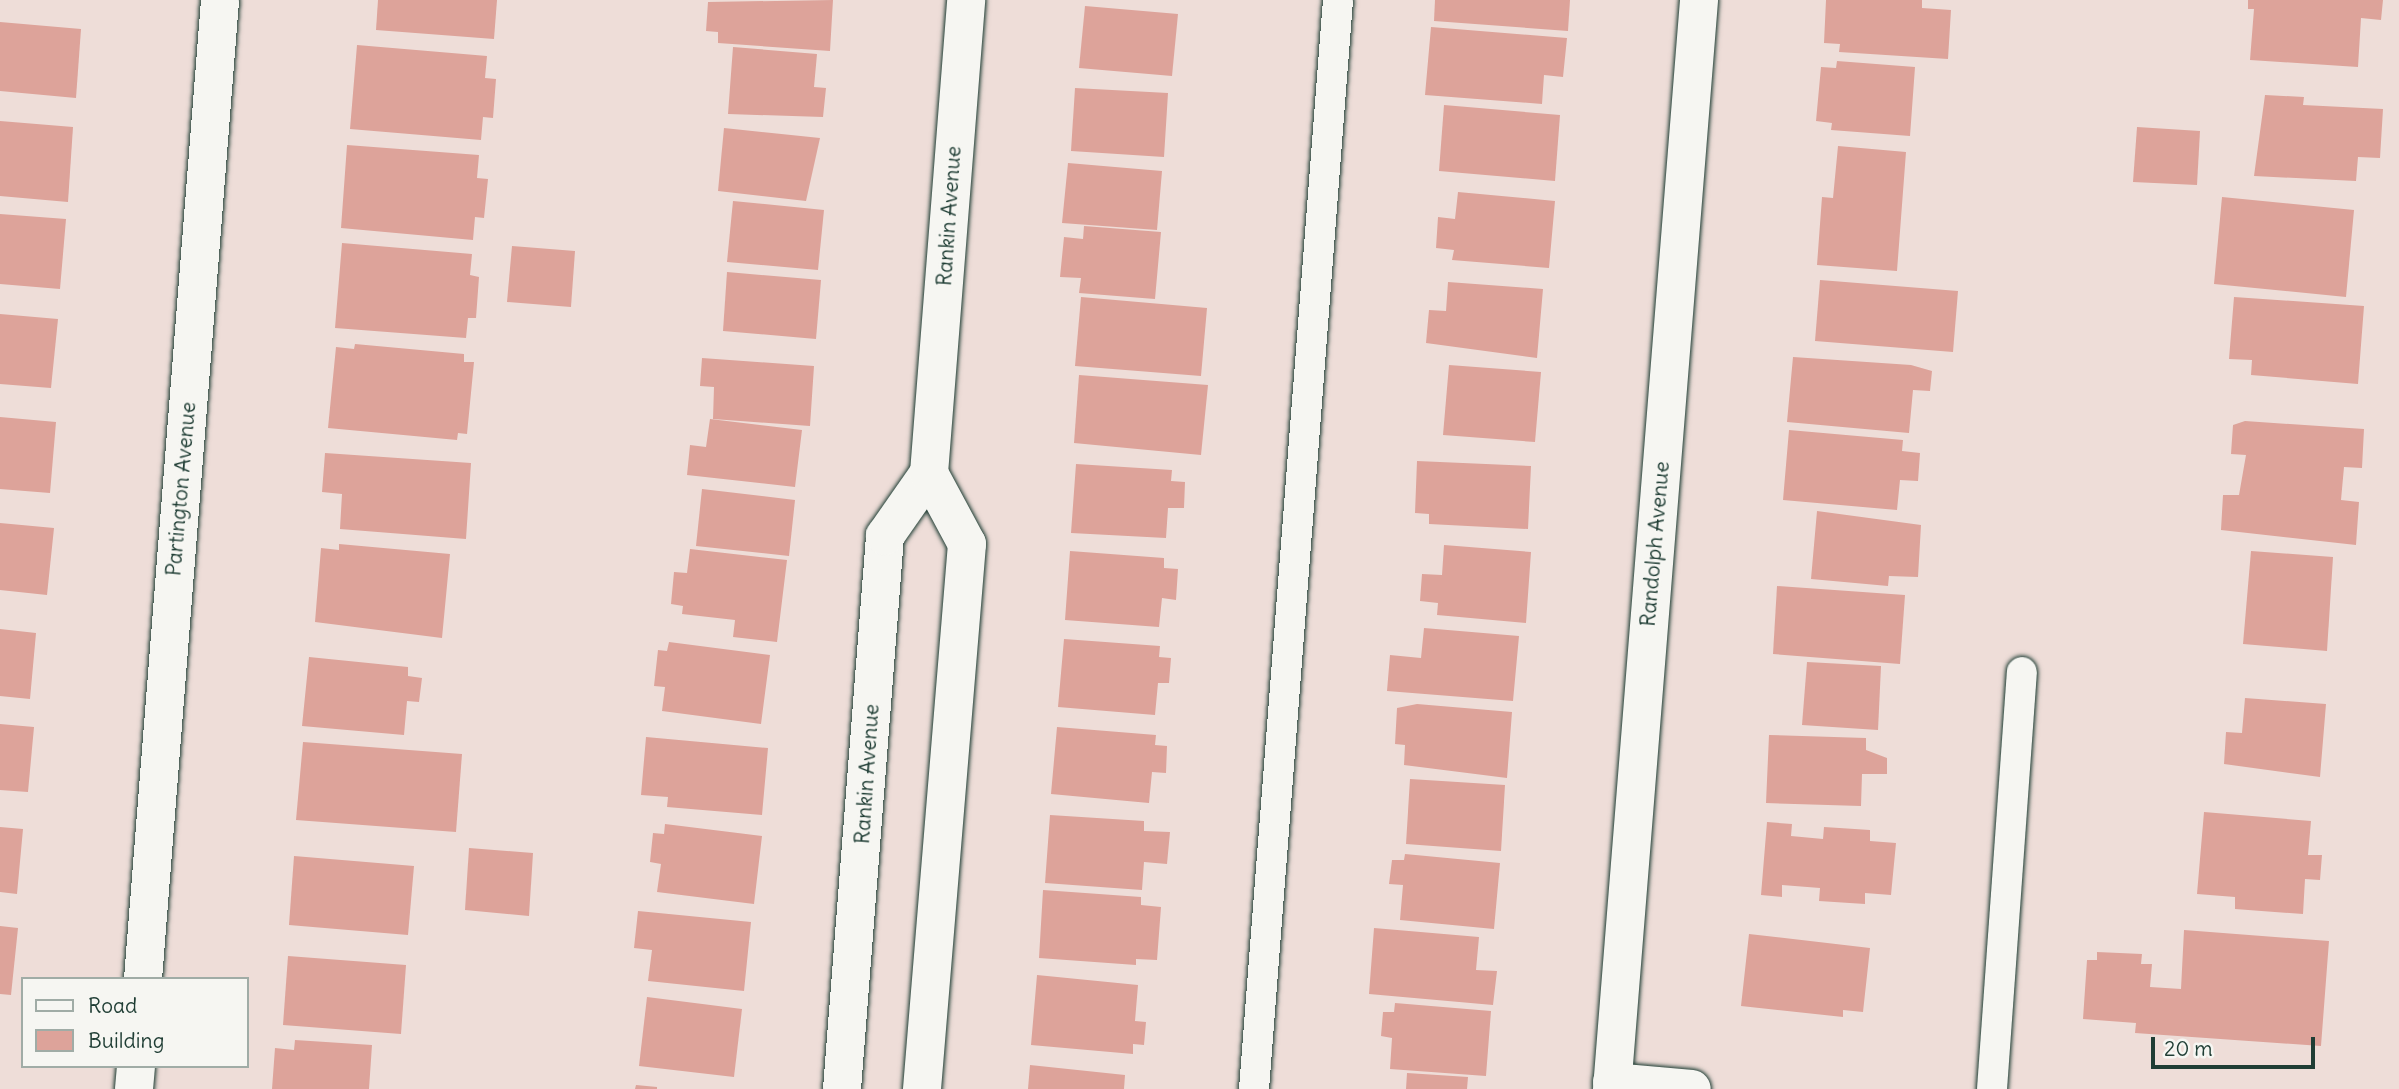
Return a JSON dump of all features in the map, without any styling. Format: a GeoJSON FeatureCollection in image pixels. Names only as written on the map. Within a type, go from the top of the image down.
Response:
{"type":"FeatureCollection","features":[{"type":"Feature","properties":{"kind":"street","name":"Partington Avenue"},"geometry":{"type":"LineString","coordinates":[[143,977],[220,0]]}},
{"type":"Feature","properties":{"kind":"street","name":"Rankin Avenue"},"geometry":{"type":"LineString","coordinates":[[842,1089],[885,536],[929,473],[966,0]]}},
{"type":"Feature","properties":{"kind":"street","name":"Randolph Avenue"},"geometry":{"type":"LineString","coordinates":[[1612,1086],[1699,0]]}},
{"type":"Feature","properties":{"kind":"street"},"geometry":{"type":"LineString","coordinates":[[922,1089],[967,544],[929,473]]}},
{"type":"Feature","properties":{"kind":"street"},"geometry":{"type":"LineString","coordinates":[[134,1089],[136,1068]]}},
{"type":"Feature","properties":{"kind":"street"},"geometry":{"type":"LineString","coordinates":[[1612,1086],[1692,1089]]}},
{"type":"Feature","properties":{"kind":"lane"},"geometry":{"type":"LineString","coordinates":[[1254,1089],[1338,0]]}},
{"type":"Feature","properties":{"kind":"lane"},"geometry":{"type":"LineString","coordinates":[[1992,1089],[2022,672]]}},
{"type":"Feature","properties":{"kind":"building"},"geometry":{"type":"Polygon","coordinates":[[[378,0],[497,0],[494,39],[376,30],[378,0]]]}},
{"type":"Feature","properties":{"kind":"building"},"geometry":{"type":"Polygon","coordinates":[[[833,0],[830,51],[718,43],[718,32],[706,31],[708,2],[833,0]]]}},
{"type":"Feature","properties":{"kind":"building"},"geometry":{"type":"Polygon","coordinates":[[[1435,0],[1570,0],[1568,31],[1434,21],[1435,0]]]}},
{"type":"Feature","properties":{"kind":"building"},"geometry":{"type":"Polygon","coordinates":[[[1826,0],[1922,0],[1922,8],[1951,10],[1948,59],[1839,52],[1840,44],[1824,43],[1826,0]]]}},
{"type":"Feature","properties":{"kind":"building"},"geometry":{"type":"Polygon","coordinates":[[[2248,0],[2383,0],[2381,20],[2361,18],[2358,67],[2250,60],[2254,9],[2248,9],[2248,0]]]}},
{"type":"Feature","properties":{"kind":"building"},"geometry":{"type":"Polygon","coordinates":[[[1085,6],[1178,14],[1172,76],[1079,68],[1085,6]]]}},
{"type":"Feature","properties":{"kind":"building"},"geometry":{"type":"Polygon","coordinates":[[[0,22],[81,29],[76,98],[0,91],[0,22]]]}},
{"type":"Feature","properties":{"kind":"building"},"geometry":{"type":"Polygon","coordinates":[[[1431,27],[1567,38],[1563,77],[1544,75],[1542,104],[1425,95],[1431,27]]]}},
{"type":"Feature","properties":{"kind":"building"},"geometry":{"type":"Polygon","coordinates":[[[357,45],[487,56],[485,78],[496,79],[493,118],[483,117],[481,140],[350,129],[357,45]]]}},
{"type":"Feature","properties":{"kind":"building"},"geometry":{"type":"Polygon","coordinates":[[[733,47],[817,54],[814,87],[826,88],[823,117],[728,114],[733,47]]]}},
{"type":"Feature","properties":{"kind":"building"},"geometry":{"type":"Polygon","coordinates":[[[1837,61],[1915,67],[1910,136],[1831,130],[1832,123],[1816,121],[1821,67],[1836,68],[1837,61]]]}},
{"type":"Feature","properties":{"kind":"building"},"geometry":{"type":"Polygon","coordinates":[[[1075,88],[1168,93],[1164,157],[1071,151],[1075,88]]]}},
{"type":"Feature","properties":{"kind":"building"},"geometry":{"type":"Polygon","coordinates":[[[2265,95],[2304,97],[2303,105],[2383,109],[2380,158],[2358,157],[2356,181],[2254,176],[2265,95]]]}},
{"type":"Feature","properties":{"kind":"building"},"geometry":{"type":"Polygon","coordinates":[[[1444,105],[1560,115],[1555,181],[1439,171],[1444,105]]]}},
{"type":"Feature","properties":{"kind":"building"},"geometry":{"type":"Polygon","coordinates":[[[0,121],[73,127],[68,202],[0,196],[0,121]]]}},
{"type":"Feature","properties":{"kind":"building"},"geometry":{"type":"Polygon","coordinates":[[[2137,127],[2200,131],[2197,185],[2133,182],[2137,127]]]}},
{"type":"Feature","properties":{"kind":"building"},"geometry":{"type":"Polygon","coordinates":[[[724,128],[820,138],[806,201],[718,191],[724,128]]]}},
{"type":"Feature","properties":{"kind":"building"},"geometry":{"type":"Polygon","coordinates":[[[347,145],[479,155],[477,178],[488,179],[484,218],[475,217],[473,240],[341,228],[347,145]]]}},
{"type":"Feature","properties":{"kind":"building"},"geometry":{"type":"Polygon","coordinates":[[[1838,146],[1906,152],[1897,271],[1817,265],[1822,197],[1833,198],[1838,146]]]}},
{"type":"Feature","properties":{"kind":"building"},"geometry":{"type":"Polygon","coordinates":[[[1068,163],[1162,171],[1157,230],[1062,223],[1068,163]]]}},
{"type":"Feature","properties":{"kind":"building"},"geometry":{"type":"Polygon","coordinates":[[[1458,192],[1555,201],[1549,268],[1452,260],[1454,250],[1436,248],[1438,217],[1455,219],[1458,192]]]}},
{"type":"Feature","properties":{"kind":"building"},"geometry":{"type":"Polygon","coordinates":[[[2222,197],[2354,210],[2346,297],[2214,284],[2222,197]]]}},
{"type":"Feature","properties":{"kind":"building"},"geometry":{"type":"Polygon","coordinates":[[[733,201],[824,210],[818,270],[727,262],[733,201]]]}},
{"type":"Feature","properties":{"kind":"building"},"geometry":{"type":"Polygon","coordinates":[[[0,214],[66,219],[60,289],[0,284],[0,214]]]}},
{"type":"Feature","properties":{"kind":"building"},"geometry":{"type":"Polygon","coordinates":[[[1084,226],[1161,232],[1155,299],[1079,293],[1081,278],[1060,277],[1064,237],[1083,239],[1084,226]]]}},
{"type":"Feature","properties":{"kind":"building"},"geometry":{"type":"Polygon","coordinates":[[[342,243],[472,254],[470,275],[479,277],[476,318],[468,318],[466,338],[335,328],[342,243]]]}},
{"type":"Feature","properties":{"kind":"building"},"geometry":{"type":"Polygon","coordinates":[[[512,246],[575,251],[571,307],[507,302],[512,246]]]}},
{"type":"Feature","properties":{"kind":"building"},"geometry":{"type":"Polygon","coordinates":[[[727,272],[821,280],[816,339],[723,331],[727,272]]]}},
{"type":"Feature","properties":{"kind":"building"},"geometry":{"type":"Polygon","coordinates":[[[1820,280],[1958,291],[1953,352],[1815,341],[1820,280]]]}},
{"type":"Feature","properties":{"kind":"building"},"geometry":{"type":"Polygon","coordinates":[[[1448,282],[1543,289],[1537,358],[1426,343],[1429,310],[1446,311],[1448,282]]]}},
{"type":"Feature","properties":{"kind":"building"},"geometry":{"type":"Polygon","coordinates":[[[1081,297],[1207,308],[1201,376],[1075,366],[1081,297]]]}},
{"type":"Feature","properties":{"kind":"building"},"geometry":{"type":"Polygon","coordinates":[[[2234,297],[2364,306],[2358,384],[2251,375],[2252,360],[2229,359],[2234,297]]]}},
{"type":"Feature","properties":{"kind":"building"},"geometry":{"type":"Polygon","coordinates":[[[0,314],[58,319],[51,388],[0,384],[0,314]]]}},
{"type":"Feature","properties":{"kind":"building"},"geometry":{"type":"Polygon","coordinates":[[[355,344],[464,354],[464,362],[474,362],[467,434],[458,433],[457,440],[328,428],[336,347],[354,349],[355,344]]]}},
{"type":"Feature","properties":{"kind":"building"},"geometry":{"type":"Polygon","coordinates":[[[1793,357],[1911,365],[1932,371],[1930,391],[1913,390],[1909,433],[1787,422],[1793,357]]]}},
{"type":"Feature","properties":{"kind":"building"},"geometry":{"type":"Polygon","coordinates":[[[702,358],[814,366],[810,426],[713,419],[714,387],[700,386],[702,358]]]}},
{"type":"Feature","properties":{"kind":"building"},"geometry":{"type":"Polygon","coordinates":[[[1449,365],[1541,372],[1535,442],[1443,435],[1449,365]]]}},
{"type":"Feature","properties":{"kind":"building"},"geometry":{"type":"Polygon","coordinates":[[[1079,375],[1208,385],[1201,455],[1074,443],[1079,375]]]}},
{"type":"Feature","properties":{"kind":"building"},"geometry":{"type":"Polygon","coordinates":[[[0,417],[56,422],[50,493],[0,489],[0,417]]]}},
{"type":"Feature","properties":{"kind":"building"},"geometry":{"type":"Polygon","coordinates":[[[710,419],[802,430],[795,487],[687,475],[690,445],[706,447],[710,419]]]}},
{"type":"Feature","properties":{"kind":"building"},"geometry":{"type":"Polygon","coordinates":[[[2245,421],[2364,429],[2362,468],[2344,467],[2341,500],[2359,502],[2356,545],[2221,530],[2223,495],[2239,495],[2246,455],[2231,454],[2233,425],[2245,421]]]}},
{"type":"Feature","properties":{"kind":"building"},"geometry":{"type":"Polygon","coordinates":[[[1789,430],[1903,440],[1902,451],[1920,453],[1918,481],[1900,480],[1897,510],[1783,500],[1789,430]]]}},
{"type":"Feature","properties":{"kind":"building"},"geometry":{"type":"Polygon","coordinates":[[[325,453],[471,463],[466,539],[340,529],[342,494],[322,492],[325,453]]]}},
{"type":"Feature","properties":{"kind":"building"},"geometry":{"type":"Polygon","coordinates":[[[1417,461],[1531,466],[1528,529],[1429,524],[1429,514],[1415,513],[1417,461]]]}},
{"type":"Feature","properties":{"kind":"building"},"geometry":{"type":"Polygon","coordinates":[[[1076,464],[1172,470],[1171,481],[1185,482],[1184,508],[1168,508],[1166,538],[1071,533],[1076,464]]]}},
{"type":"Feature","properties":{"kind":"building"},"geometry":{"type":"Polygon","coordinates":[[[702,489],[795,500],[789,556],[696,546],[702,489]]]}},
{"type":"Feature","properties":{"kind":"building"},"geometry":{"type":"Polygon","coordinates":[[[1817,511],[1921,525],[1918,577],[1889,576],[1888,586],[1811,579],[1817,511]]]}},
{"type":"Feature","properties":{"kind":"building"},"geometry":{"type":"Polygon","coordinates":[[[0,523],[54,528],[47,595],[0,590],[0,523]]]}},
{"type":"Feature","properties":{"kind":"building"},"geometry":{"type":"Polygon","coordinates":[[[339,544],[450,554],[442,638],[315,622],[321,548],[339,550],[339,544]]]}},
{"type":"Feature","properties":{"kind":"building"},"geometry":{"type":"Polygon","coordinates":[[[1444,545],[1531,552],[1526,623],[1437,615],[1438,603],[1420,601],[1422,574],[1442,575],[1444,545]]]}},
{"type":"Feature","properties":{"kind":"building"},"geometry":{"type":"Polygon","coordinates":[[[690,549],[787,560],[777,642],[733,637],[735,620],[682,614],[683,606],[671,604],[674,572],[687,573],[690,549]]]}},
{"type":"Feature","properties":{"kind":"building"},"geometry":{"type":"Polygon","coordinates":[[[1070,551],[1164,558],[1164,568],[1178,569],[1176,600],[1162,598],[1159,627],[1065,620],[1070,551]]]}},
{"type":"Feature","properties":{"kind":"building"},"geometry":{"type":"Polygon","coordinates":[[[2251,551],[2333,557],[2327,651],[2243,644],[2251,551]]]}},
{"type":"Feature","properties":{"kind":"building"},"geometry":{"type":"Polygon","coordinates":[[[1777,586],[1905,595],[1900,664],[1773,654],[1777,586]]]}},
{"type":"Feature","properties":{"kind":"building"},"geometry":{"type":"Polygon","coordinates":[[[1424,628],[1519,636],[1513,701],[1387,691],[1390,655],[1421,658],[1424,628]]]}},
{"type":"Feature","properties":{"kind":"building"},"geometry":{"type":"Polygon","coordinates":[[[0,629],[36,633],[30,699],[0,696],[0,629]]]}},
{"type":"Feature","properties":{"kind":"building"},"geometry":{"type":"Polygon","coordinates":[[[1064,639],[1160,646],[1159,657],[1171,658],[1169,683],[1158,683],[1155,715],[1058,707],[1064,639]]]}},
{"type":"Feature","properties":{"kind":"building"},"geometry":{"type":"Polygon","coordinates":[[[669,642],[770,655],[761,724],[662,711],[665,687],[654,686],[658,650],[667,651],[669,642]]]}},
{"type":"Feature","properties":{"kind":"building"},"geometry":{"type":"Polygon","coordinates":[[[309,657],[408,667],[408,676],[422,678],[419,702],[407,701],[404,735],[302,726],[309,657]]]}},
{"type":"Feature","properties":{"kind":"building"},"geometry":{"type":"Polygon","coordinates":[[[1807,662],[1881,666],[1878,730],[1802,725],[1807,662]]]}},
{"type":"Feature","properties":{"kind":"building"},"geometry":{"type":"Polygon","coordinates":[[[2245,698],[2326,704],[2320,777],[2224,764],[2226,732],[2242,733],[2245,698]]]}},
{"type":"Feature","properties":{"kind":"building"},"geometry":{"type":"Polygon","coordinates":[[[1417,704],[1512,712],[1507,778],[1404,765],[1405,745],[1395,744],[1397,708],[1417,704]]]}},
{"type":"Feature","properties":{"kind":"building"},"geometry":{"type":"Polygon","coordinates":[[[0,724],[34,727],[28,792],[0,790],[0,724]]]}},
{"type":"Feature","properties":{"kind":"building"},"geometry":{"type":"Polygon","coordinates":[[[1057,727],[1156,735],[1155,745],[1167,746],[1166,773],[1152,772],[1149,803],[1051,794],[1057,727]]]}},
{"type":"Feature","properties":{"kind":"building"},"geometry":{"type":"Polygon","coordinates":[[[1769,735],[1866,738],[1866,750],[1887,758],[1887,774],[1862,774],[1861,806],[1766,803],[1769,735]]]}},
{"type":"Feature","properties":{"kind":"building"},"geometry":{"type":"Polygon","coordinates":[[[646,737],[768,748],[762,815],[667,807],[668,797],[641,795],[646,737]]]}},
{"type":"Feature","properties":{"kind":"building"},"geometry":{"type":"Polygon","coordinates":[[[303,742],[462,754],[456,832],[296,820],[303,742]]]}},
{"type":"Feature","properties":{"kind":"building"},"geometry":{"type":"Polygon","coordinates":[[[1410,779],[1505,785],[1501,851],[1406,844],[1410,779]]]}},
{"type":"Feature","properties":{"kind":"building"},"geometry":{"type":"Polygon","coordinates":[[[2204,812],[2311,821],[2308,855],[2322,855],[2320,880],[2305,879],[2303,914],[2235,909],[2235,897],[2197,894],[2204,812]]]}},
{"type":"Feature","properties":{"kind":"building"},"geometry":{"type":"Polygon","coordinates":[[[1050,815],[1144,821],[1144,831],[1170,832],[1167,864],[1144,862],[1142,890],[1045,883],[1050,815]]]}},
{"type":"Feature","properties":{"kind":"building"},"geometry":{"type":"Polygon","coordinates":[[[1767,822],[1792,824],[1791,836],[1823,839],[1824,827],[1870,830],[1870,841],[1896,843],[1891,895],[1865,893],[1865,904],[1819,901],[1820,888],[1782,885],[1782,897],[1761,895],[1767,822]]]}},
{"type":"Feature","properties":{"kind":"building"},"geometry":{"type":"Polygon","coordinates":[[[665,824],[762,836],[754,904],[657,892],[661,864],[650,862],[653,833],[664,834],[665,824]]]}},
{"type":"Feature","properties":{"kind":"building"},"geometry":{"type":"Polygon","coordinates":[[[0,827],[23,829],[17,894],[0,892],[0,827]]]}},
{"type":"Feature","properties":{"kind":"building"},"geometry":{"type":"Polygon","coordinates":[[[469,848],[533,853],[529,916],[465,910],[469,848]]]}},
{"type":"Feature","properties":{"kind":"building"},"geometry":{"type":"Polygon","coordinates":[[[1405,854],[1500,863],[1494,929],[1400,920],[1403,885],[1389,884],[1392,860],[1404,860],[1405,854]]]}},
{"type":"Feature","properties":{"kind":"building"},"geometry":{"type":"Polygon","coordinates":[[[294,856],[414,866],[408,935],[289,925],[294,856]]]}},
{"type":"Feature","properties":{"kind":"building"},"geometry":{"type":"Polygon","coordinates":[[[1043,890],[1141,897],[1141,905],[1161,907],[1157,960],[1136,959],[1136,965],[1039,958],[1043,890]]]}},
{"type":"Feature","properties":{"kind":"building"},"geometry":{"type":"Polygon","coordinates":[[[638,911],[751,922],[744,991],[648,981],[652,950],[634,948],[638,911]]]}},
{"type":"Feature","properties":{"kind":"building"},"geometry":{"type":"Polygon","coordinates":[[[0,926],[18,928],[11,995],[0,994],[0,926]]]}},
{"type":"Feature","properties":{"kind":"building"},"geometry":{"type":"Polygon","coordinates":[[[1374,928],[1479,937],[1476,970],[1497,971],[1493,1005],[1369,994],[1374,928]]]}},
{"type":"Feature","properties":{"kind":"building"},"geometry":{"type":"Polygon","coordinates":[[[2184,930],[2329,941],[2321,1046],[2135,1033],[2136,1023],[2083,1019],[2087,960],[2097,960],[2097,952],[2142,954],[2141,964],[2152,964],[2150,987],[2181,989],[2184,930]]]}},
{"type":"Feature","properties":{"kind":"building"},"geometry":{"type":"Polygon","coordinates":[[[1749,934],[1870,948],[1863,1012],[1843,1010],[1843,1017],[1741,1006],[1749,934]]]}},
{"type":"Feature","properties":{"kind":"building"},"geometry":{"type":"Polygon","coordinates":[[[288,956],[406,965],[401,1034],[283,1025],[288,956]]]}},
{"type":"Feature","properties":{"kind":"building"},"geometry":{"type":"Polygon","coordinates":[[[1037,975],[1138,985],[1135,1021],[1146,1022],[1144,1045],[1133,1044],[1133,1054],[1031,1045],[1037,975]]]}},
{"type":"Feature","properties":{"kind":"building"},"geometry":{"type":"Polygon","coordinates":[[[647,997],[742,1009],[734,1077],[639,1066],[647,997]]]}},
{"type":"Feature","properties":{"kind":"building"},"geometry":{"type":"Polygon","coordinates":[[[1395,1003],[1491,1011],[1486,1076],[1390,1069],[1392,1038],[1381,1036],[1383,1012],[1394,1012],[1395,1003]]]}},
{"type":"Feature","properties":{"kind":"building"},"geometry":{"type":"Polygon","coordinates":[[[295,1040],[372,1045],[369,1089],[272,1089],[275,1048],[294,1050],[295,1040]]]}},
{"type":"Feature","properties":{"kind":"building"},"geometry":{"type":"Polygon","coordinates":[[[1030,1065],[1125,1075],[1124,1089],[1028,1089],[1030,1065]]]}},
{"type":"Feature","properties":{"kind":"building"},"geometry":{"type":"Polygon","coordinates":[[[1407,1073],[1468,1077],[1467,1089],[1406,1089],[1407,1073]]]}},
{"type":"Feature","properties":{"kind":"building"},"geometry":{"type":"Polygon","coordinates":[[[636,1085],[657,1087],[657,1089],[635,1089],[636,1085]]]}}]}
